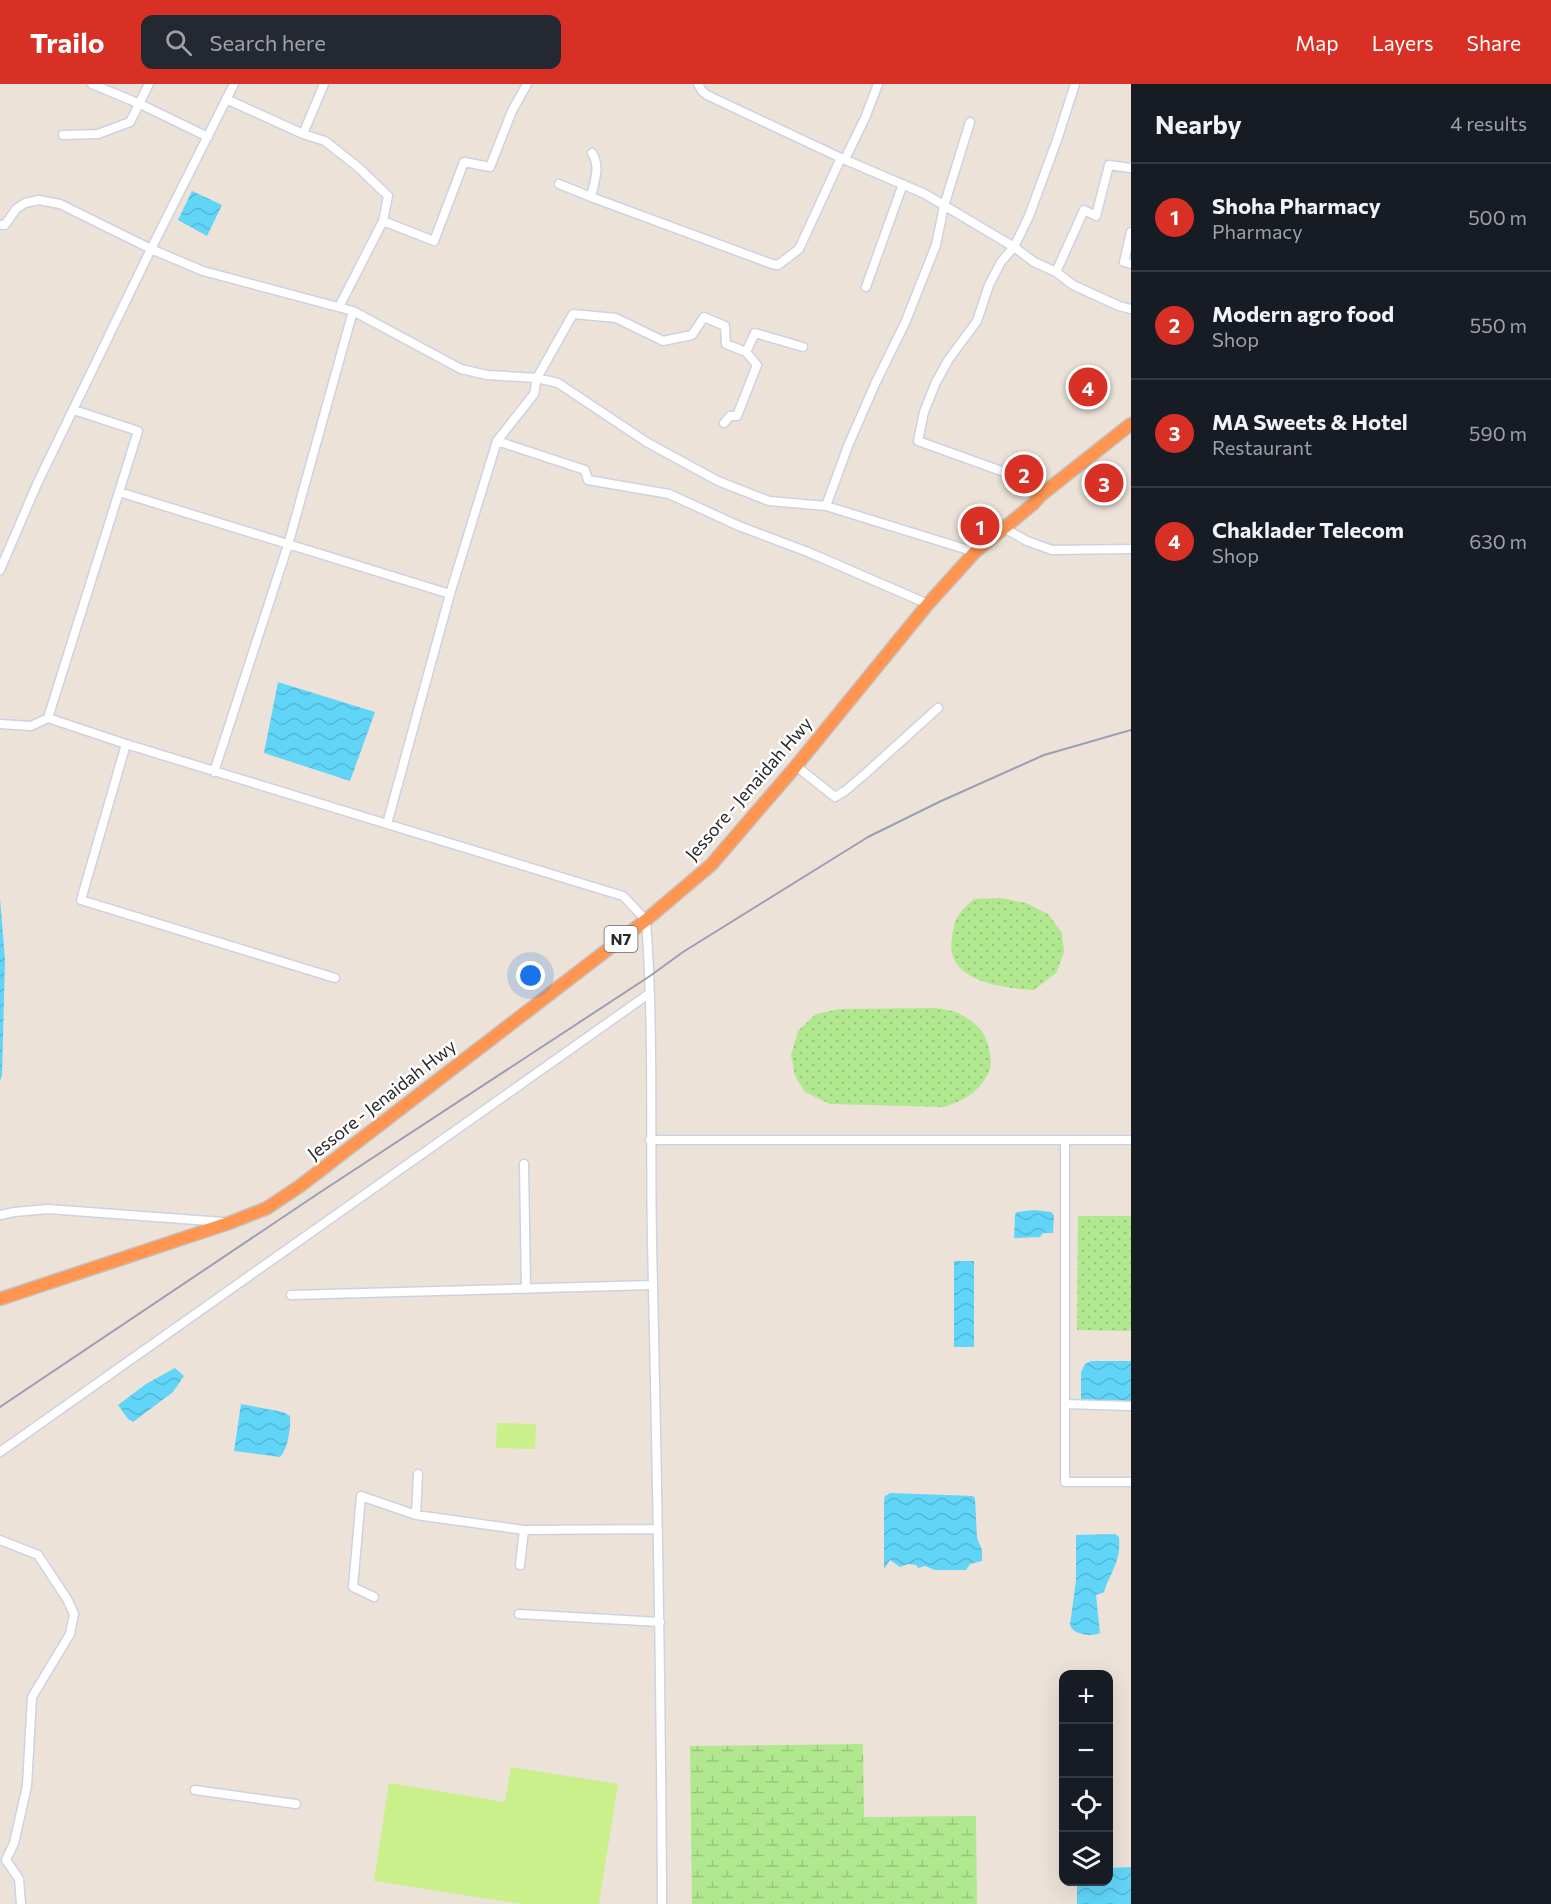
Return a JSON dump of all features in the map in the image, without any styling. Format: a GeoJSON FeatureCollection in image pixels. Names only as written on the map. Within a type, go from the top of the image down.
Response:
{"type":"FeatureCollection","features":[{"type":"Feature","properties":{"kind":"highway","name":"Jessore - Jenaidah Hwy"},"geometry":{"type":"LineString","coordinates":[[0,1299],[229,1223],[267,1208],[286,1196],[646,920],[711,865],[796,766],[928,604],[975,552],[1041,495],[1131,424]]}},
{"type":"Feature","properties":{"kind":"street"},"geometry":{"type":"LineString","coordinates":[[92,84],[208,137]]}},
{"type":"Feature","properties":{"kind":"street"},"geometry":{"type":"LineString","coordinates":[[63,135],[98,134],[128,123],[133,119],[149,84]]}},
{"type":"Feature","properties":{"kind":"street"},"geometry":{"type":"LineString","coordinates":[[0,570],[37,484],[234,84]]}},
{"type":"Feature","properties":{"kind":"street"},"geometry":{"type":"LineString","coordinates":[[303,134],[324,84]]}},
{"type":"Feature","properties":{"kind":"street"},"geometry":{"type":"LineString","coordinates":[[383,221],[434,241],[464,162],[490,167],[512,111],[527,84]]}},
{"type":"Feature","properties":{"kind":"street"},"geometry":{"type":"LineString","coordinates":[[698,84],[708,95],[843,159],[925,194],[1014,247],[1034,262],[1056,272],[1073,285],[1119,306],[1131,309]]}},
{"type":"Feature","properties":{"kind":"street"},"geometry":{"type":"LineString","coordinates":[[559,184],[778,265],[799,249],[865,118],[878,84]]}},
{"type":"Feature","properties":{"kind":"street"},"geometry":{"type":"LineString","coordinates":[[1041,495],[1007,473],[918,441],[924,412],[936,382],[949,359],[977,321],[993,277],[1001,262],[1014,247],[1029,216],[1076,84]]}},
{"type":"Feature","properties":{"kind":"street"},"geometry":{"type":"LineString","coordinates":[[226,99],[303,134],[325,141],[388,196],[383,221],[339,307]]}},
{"type":"Feature","properties":{"kind":"street"},"geometry":{"type":"LineString","coordinates":[[826,506],[848,446],[905,323],[936,244],[944,206],[970,122]]}},
{"type":"Feature","properties":{"kind":"street"},"geometry":{"type":"LineString","coordinates":[[591,196],[598,166],[592,153]]}},
{"type":"Feature","properties":{"kind":"street"},"geometry":{"type":"LineString","coordinates":[[1056,272],[1084,210],[1096,216],[1109,165],[1131,168]]}},
{"type":"Feature","properties":{"kind":"street"},"geometry":{"type":"LineString","coordinates":[[866,287],[903,184]]}},
{"type":"Feature","properties":{"kind":"street"},"geometry":{"type":"LineString","coordinates":[[0,225],[5,225],[16,209],[26,203],[39,200],[60,204],[151,249],[202,271],[353,311],[461,369],[487,375],[537,378],[558,383],[648,443],[718,481],[769,501],[826,506],[975,552]]}},
{"type":"Feature","properties":{"kind":"street"},"geometry":{"type":"LineString","coordinates":[[1131,232],[1124,262],[1131,264]]}},
{"type":"Feature","properties":{"kind":"street"},"geometry":{"type":"LineString","coordinates":[[214,772],[288,545],[353,311]]}},
{"type":"Feature","properties":{"kind":"street"},"geometry":{"type":"LineString","coordinates":[[387,824],[450,594],[497,441],[534,394],[537,378],[573,314],[616,318],[663,340],[692,335],[704,317],[724,326],[726,344],[746,352],[757,365],[737,416],[730,416],[724,423]]}},
{"type":"Feature","properties":{"kind":"street"},"geometry":{"type":"LineString","coordinates":[[746,352],[754,333],[803,346]]}},
{"type":"Feature","properties":{"kind":"street"},"geometry":{"type":"LineString","coordinates":[[48,718],[138,431],[74,410]]}},
{"type":"Feature","properties":{"kind":"street"},"geometry":{"type":"LineString","coordinates":[[497,441],[585,470],[588,480],[669,494],[739,526],[808,552],[928,604]]}},
{"type":"Feature","properties":{"kind":"street"},"geometry":{"type":"LineString","coordinates":[[119,492],[450,594]]}},
{"type":"Feature","properties":{"kind":"street"},"geometry":{"type":"LineString","coordinates":[[1004,528],[1027,541],[1052,550],[1131,549]]}},
{"type":"Feature","properties":{"kind":"street"},"geometry":{"type":"LineString","coordinates":[[796,766],[836,797],[938,708]]}},
{"type":"Feature","properties":{"kind":"street"},"geometry":{"type":"LineString","coordinates":[[0,724],[32,726],[48,718],[214,772],[623,896],[646,920],[650,993],[650,1140],[660,1622],[662,1904]]}},
{"type":"Feature","properties":{"kind":"street"},"geometry":{"type":"LineString","coordinates":[[126,744],[81,900],[336,978]]}},
{"type":"Feature","properties":{"kind":"street"},"geometry":{"type":"LineString","coordinates":[[0,1452],[650,993]]}},
{"type":"Feature","properties":{"kind":"street"},"geometry":{"type":"LineString","coordinates":[[650,1140],[1131,1140]]}},
{"type":"Feature","properties":{"kind":"street"},"geometry":{"type":"LineString","coordinates":[[1065,1140],[1065,1482],[1131,1482]]}},
{"type":"Feature","properties":{"kind":"street"},"geometry":{"type":"LineString","coordinates":[[524,1164],[526,1289]]}},
{"type":"Feature","properties":{"kind":"street"},"geometry":{"type":"LineString","coordinates":[[0,1215],[48,1209],[229,1223]]}},
{"type":"Feature","properties":{"kind":"street"},"geometry":{"type":"LineString","coordinates":[[291,1295],[653,1285]]}},
{"type":"Feature","properties":{"kind":"street"},"geometry":{"type":"LineString","coordinates":[[1065,1404],[1131,1406]]}},
{"type":"Feature","properties":{"kind":"street"},"geometry":{"type":"LineString","coordinates":[[416,1515],[418,1474]]}},
{"type":"Feature","properties":{"kind":"street"},"geometry":{"type":"LineString","coordinates":[[374,1597],[352,1587],[361,1497],[416,1515],[524,1530],[658,1529]]}},
{"type":"Feature","properties":{"kind":"street"},"geometry":{"type":"LineString","coordinates":[[520,1565],[524,1530]]}},
{"type":"Feature","properties":{"kind":"street"},"geometry":{"type":"LineString","coordinates":[[0,1540],[38,1555],[67,1599],[74,1614],[70,1634],[32,1697],[27,1786],[14,1843],[6,1860],[19,1879],[21,1904]]}},
{"type":"Feature","properties":{"kind":"street"},"geometry":{"type":"LineString","coordinates":[[519,1614],[660,1622]]}},
{"type":"Feature","properties":{"kind":"street"},"geometry":{"type":"LineString","coordinates":[[195,1790],[296,1804]]}},
{"type":"Feature","properties":{"kind":"green space"},"geometry":{"type":"Polygon","coordinates":[[[1001,898],[1026,903],[1048,914],[1062,933],[1064,952],[1056,973],[1034,990],[978,980],[957,964],[952,953],[954,925],[964,908],[974,899],[1001,898]]]}},
{"type":"Feature","properties":{"kind":"green space"},"geometry":{"type":"Polygon","coordinates":[[[935,1008],[955,1012],[972,1022],[983,1033],[989,1048],[991,1065],[988,1074],[975,1091],[958,1102],[944,1107],[830,1104],[805,1092],[795,1076],[791,1055],[798,1031],[816,1014],[839,1009],[935,1008]]]}},
{"type":"Feature","properties":{"kind":"green space"},"geometry":{"type":"Polygon","coordinates":[[[1078,1216],[1131,1216],[1131,1331],[1077,1330],[1078,1216]]]}},
{"type":"Feature","properties":{"kind":"green space"},"geometry":{"type":"Polygon","coordinates":[[[497,1423],[536,1424],[535,1449],[496,1448],[497,1423]]]}},
{"type":"Feature","properties":{"kind":"green space"},"geometry":{"type":"Polygon","coordinates":[[[863,1744],[864,1817],[976,1816],[977,1904],[692,1904],[690,1746],[863,1744]]]}},
{"type":"Feature","properties":{"kind":"green space"},"geometry":{"type":"Polygon","coordinates":[[[511,1767],[618,1784],[599,1904],[522,1904],[374,1881],[389,1783],[505,1802],[511,1767]]]}},
{"type":"Feature","properties":{"kind":"water"},"geometry":{"type":"Polygon","coordinates":[[[192,191],[222,205],[207,236],[178,220],[192,191]]]}},
{"type":"Feature","properties":{"kind":"water"},"geometry":{"type":"Polygon","coordinates":[[[278,682],[375,712],[350,781],[264,753],[278,682]]]}},
{"type":"Feature","properties":{"kind":"water"},"geometry":{"type":"Polygon","coordinates":[[[0,899],[5,959],[0,1081],[0,899]]]}},
{"type":"Feature","properties":{"kind":"water"},"geometry":{"type":"Polygon","coordinates":[[[1034,1210],[1051,1212],[1054,1215],[1053,1233],[1043,1233],[1040,1237],[1014,1238],[1017,1212],[1034,1210]]]}},
{"type":"Feature","properties":{"kind":"water"},"geometry":{"type":"Polygon","coordinates":[[[954,1261],[974,1261],[974,1347],[954,1347],[954,1261]]]}},
{"type":"Feature","properties":{"kind":"water"},"geometry":{"type":"Polygon","coordinates":[[[1091,1361],[1131,1361],[1131,1402],[1084,1401],[1081,1399],[1081,1372],[1085,1364],[1091,1361]]]}},
{"type":"Feature","properties":{"kind":"water"},"geometry":{"type":"Polygon","coordinates":[[[175,1368],[184,1376],[173,1392],[133,1422],[128,1419],[118,1405],[146,1384],[175,1368]]]}},
{"type":"Feature","properties":{"kind":"water"},"geometry":{"type":"Polygon","coordinates":[[[241,1404],[283,1412],[290,1416],[288,1438],[280,1457],[234,1451],[241,1404]]]}},
{"type":"Feature","properties":{"kind":"water"},"geometry":{"type":"Polygon","coordinates":[[[890,1493],[973,1496],[982,1561],[970,1564],[966,1570],[935,1570],[908,1564],[900,1567],[890,1560],[884,1569],[884,1501],[885,1496],[890,1493]]]}},
{"type":"Feature","properties":{"kind":"water"},"geometry":{"type":"Polygon","coordinates":[[[1115,1534],[1119,1537],[1117,1560],[1104,1592],[1096,1595],[1100,1633],[1088,1635],[1079,1633],[1070,1625],[1076,1580],[1076,1535],[1115,1534]]]}},
{"type":"Feature","properties":{"kind":"water"},"geometry":{"type":"Polygon","coordinates":[[[1131,1867],[1131,1904],[1077,1904],[1077,1886],[1113,1886],[1113,1868],[1131,1867]]]}},
{"type":"Feature","properties":{"kind":"railway"},"geometry":{"type":"LineString","coordinates":[[0,1407],[683,952],[868,837],[1044,755],[1131,730]]}},
{"type":"Feature","properties":{"kind":"place","name":"Chaklader Telecom"},"geometry":{"type":"Point","coordinates":[1088,387]}},
{"type":"Feature","properties":{"kind":"place","name":"Modern agro food"},"geometry":{"type":"Point","coordinates":[1024,474]}},
{"type":"Feature","properties":{"kind":"place","name":"MA Sweets & Hotel"},"geometry":{"type":"Point","coordinates":[1104,483]}},
{"type":"Feature","properties":{"kind":"place","name":"Shoha Pharmacy"},"geometry":{"type":"Point","coordinates":[980,526]}}]}
